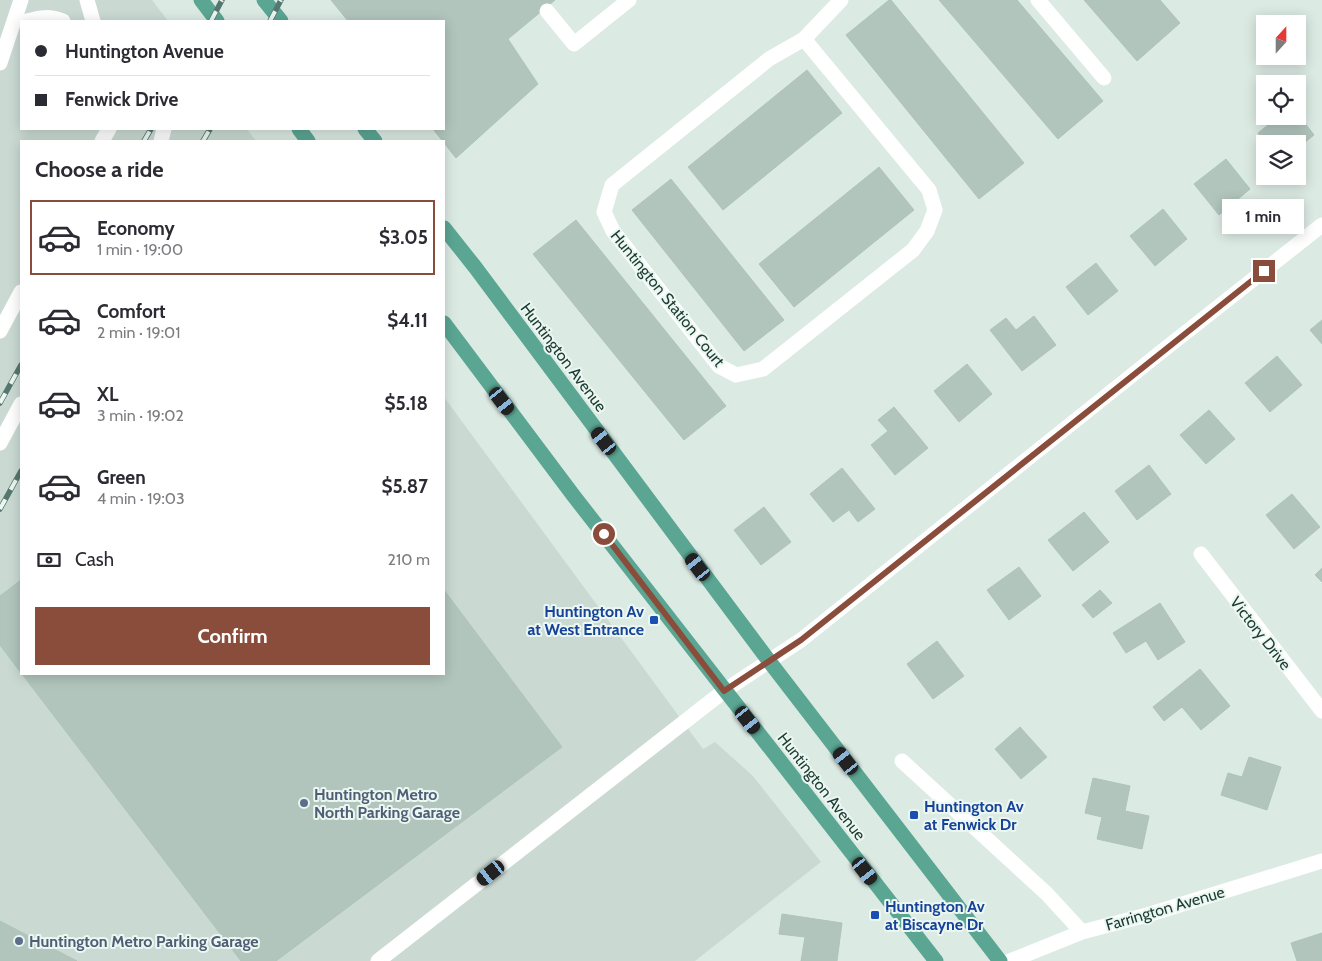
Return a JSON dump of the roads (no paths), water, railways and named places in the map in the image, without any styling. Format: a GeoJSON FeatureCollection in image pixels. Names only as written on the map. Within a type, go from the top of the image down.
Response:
{"type":"FeatureCollection","features":[{"type":"Feature","properties":{"kind":"main road"},"geometry":{"type":"LineString","coordinates":[[201,0],[216,20]]}},
{"type":"Feature","properties":{"kind":"main road"},"geometry":{"type":"LineString","coordinates":[[264,0],[280,20]]}},
{"type":"Feature","properties":{"kind":"main road"},"geometry":{"type":"LineString","coordinates":[[366,130],[374,140]]}},
{"type":"Feature","properties":{"kind":"main road","name":"Huntington Avenue"},"geometry":{"type":"LineString","coordinates":[[445,229],[769,661],[1000,961]]}},
{"type":"Feature","properties":{"kind":"main road","name":"Huntington Avenue"},"geometry":{"type":"LineString","coordinates":[[445,324],[724,691],[936,961]]}},
{"type":"Feature","properties":{"kind":"street"},"geometry":{"type":"LineString","coordinates":[[0,63],[21,0]]}},
{"type":"Feature","properties":{"kind":"street"},"geometry":{"type":"LineString","coordinates":[[87,0],[93,20]]}},
{"type":"Feature","properties":{"kind":"street"},"geometry":{"type":"LineString","coordinates":[[547,10],[574,44],[629,0]]}},
{"type":"Feature","properties":{"kind":"street","name":"Huntington Station Court"},"geometry":{"type":"LineString","coordinates":[[804,39],[929,190],[935,210],[927,231],[914,250],[763,369],[736,375],[719,366],[613,231],[604,212],[612,185],[769,59],[804,39],[841,0]]}},
{"type":"Feature","properties":{"kind":"street"},"geometry":{"type":"LineString","coordinates":[[1038,0],[1104,78]]}},
{"type":"Feature","properties":{"kind":"street"},"geometry":{"type":"LineString","coordinates":[[31,20],[46,17],[59,20]]}},
{"type":"Feature","properties":{"kind":"street"},"geometry":{"type":"LineString","coordinates":[[8,38],[20,27]]}},
{"type":"Feature","properties":{"kind":"street"},"geometry":{"type":"LineString","coordinates":[[378,961],[724,691],[801,640],[1322,225]]}},
{"type":"Feature","properties":{"kind":"street"},"geometry":{"type":"LineString","coordinates":[[0,331],[20,294]]}},
{"type":"Feature","properties":{"kind":"street"},"geometry":{"type":"LineString","coordinates":[[0,443],[20,406]]}},
{"type":"Feature","properties":{"kind":"street","name":"Victory Drive"},"geometry":{"type":"LineString","coordinates":[[1201,554],[1322,711]]}},
{"type":"Feature","properties":{"kind":"street"},"geometry":{"type":"LineString","coordinates":[[902,761],[1047,894],[1082,932]]}},
{"type":"Feature","properties":{"kind":"street","name":"Farrington Avenue"},"geometry":{"type":"LineString","coordinates":[[1010,961],[1082,932],[1147,915],[1322,861]]}},
{"type":"Feature","properties":{"kind":"railway"},"geometry":{"type":"LineString","coordinates":[[212,20],[222,0]]}},
{"type":"Feature","properties":{"kind":"railway"},"geometry":{"type":"LineString","coordinates":[[271,20],[281,0]]}},
{"type":"Feature","properties":{"kind":"railway"},"geometry":{"type":"LineString","coordinates":[[145,140],[150,130]]}},
{"type":"Feature","properties":{"kind":"railway"},"geometry":{"type":"LineString","coordinates":[[204,140],[209,130]]}},
{"type":"Feature","properties":{"kind":"railway"},"geometry":{"type":"LineString","coordinates":[[0,403],[20,367]]}},
{"type":"Feature","properties":{"kind":"railway"},"geometry":{"type":"LineString","coordinates":[[0,509],[20,473]]}},
{"type":"Feature","properties":{"kind":"place","name":"Huntington Av at West Entrance"},"geometry":{"type":"Point","coordinates":[654,620]}},
{"type":"Feature","properties":{"kind":"place","name":"Huntington Metro North Parking Garage"},"geometry":{"type":"Point","coordinates":[304,803]}},
{"type":"Feature","properties":{"kind":"place","name":"Huntington Av at Fenwick Dr"},"geometry":{"type":"Point","coordinates":[914,815]}},
{"type":"Feature","properties":{"kind":"place","name":"Huntington Av at Biscayne Dr"},"geometry":{"type":"Point","coordinates":[875,915]}},
{"type":"Feature","properties":{"kind":"place","name":"Huntington Metro Parking Garage"},"geometry":{"type":"Point","coordinates":[19,941]}}]}
